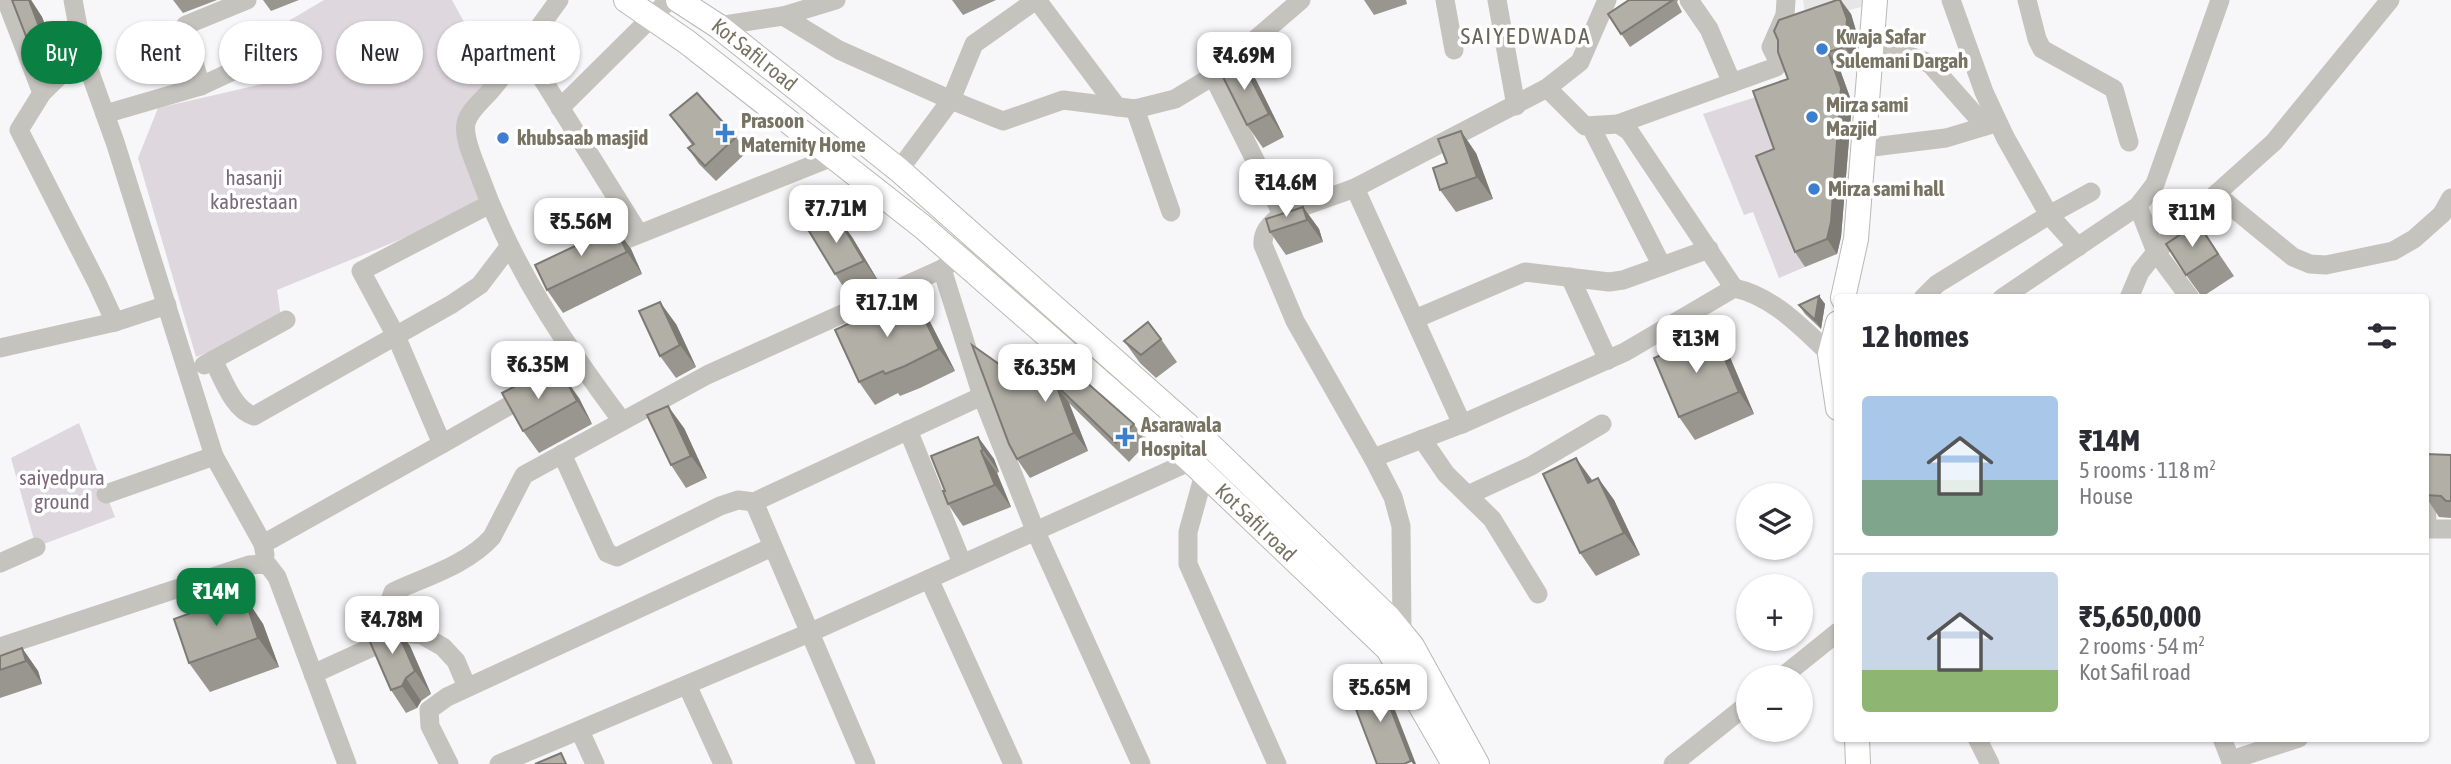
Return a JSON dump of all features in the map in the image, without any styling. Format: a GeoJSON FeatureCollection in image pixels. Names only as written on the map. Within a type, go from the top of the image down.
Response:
{"type":"FeatureCollection","features":[{"type":"Feature","properties":{"kind":"main road","name":"Kot Safil road"},"geometry":{"type":"LineString","coordinates":[[626,0],[660,8],[835,156],[950,263],[1198,467],[1388,649],[1454,764]]}},
{"type":"Feature","properties":{"kind":"main road","name":"Kot Safil road"},"geometry":{"type":"LineString","coordinates":[[678,0],[718,26],[899,170],[1211,446],[1402,633],[1477,764]]}},
{"type":"Feature","properties":{"kind":"main road"},"geometry":{"type":"LineString","coordinates":[[1844,294],[1856,239],[1875,0]]}},
{"type":"Feature","properties":{"kind":"main road"},"geometry":{"type":"LineString","coordinates":[[1834,338],[1830,354],[1834,381]]}},
{"type":"Feature","properties":{"kind":"main road"},"geometry":{"type":"LineString","coordinates":[[1857,742],[1858,764]]}},
{"type":"Feature","properties":{"kind":"street"},"geometry":{"type":"LineString","coordinates":[[6,0],[42,93]]}},
{"type":"Feature","properties":{"kind":"street"},"geometry":{"type":"LineString","coordinates":[[74,0],[78,21]]}},
{"type":"Feature","properties":{"kind":"street"},"geometry":{"type":"LineString","coordinates":[[201,86],[188,43],[186,25],[247,0]]}},
{"type":"Feature","properties":{"kind":"street"},"geometry":{"type":"LineString","coordinates":[[543,21],[559,0]]}},
{"type":"Feature","properties":{"kind":"street"},"geometry":{"type":"LineString","coordinates":[[718,26],[783,16],[836,0]]}},
{"type":"Feature","properties":{"kind":"street"},"geometry":{"type":"LineString","coordinates":[[899,170],[951,100],[974,44],[1037,0],[1126,108],[1171,212]]}},
{"type":"Feature","properties":{"kind":"street"},"geometry":{"type":"LineString","coordinates":[[783,16],[839,50],[1003,121],[1063,100],[1126,108],[1175,99],[1213,76],[1301,0]]}},
{"type":"Feature","properties":{"kind":"street"},"geometry":{"type":"LineString","coordinates":[[1445,0],[1454,50]]}},
{"type":"Feature","properties":{"kind":"street"},"geometry":{"type":"LineString","coordinates":[[1497,0],[1516,106]]}},
{"type":"Feature","properties":{"kind":"street"},"geometry":{"type":"LineString","coordinates":[[1402,633],[1401,526],[1393,497],[1295,321],[1263,246],[1262,235],[1282,214],[1355,188],[1547,88],[1580,62],[1607,0]]}},
{"type":"Feature","properties":{"kind":"street"},"geometry":{"type":"LineString","coordinates":[[1689,0],[1709,29],[1732,83]]}},
{"type":"Feature","properties":{"kind":"street"},"geometry":{"type":"LineString","coordinates":[[1547,88],[1580,122],[1591,127],[1618,124],[1768,71],[1778,64],[1771,47],[1785,15],[1786,0]]}},
{"type":"Feature","properties":{"kind":"street"},"geometry":{"type":"LineString","coordinates":[[1951,0],[1984,92],[1991,125]]}},
{"type":"Feature","properties":{"kind":"street"},"geometry":{"type":"LineString","coordinates":[[2027,0],[2042,49],[2114,89],[2129,142]]}},
{"type":"Feature","properties":{"kind":"street"},"geometry":{"type":"LineString","coordinates":[[2008,294],[2138,206],[2155,184],[2220,0]]}},
{"type":"Feature","properties":{"kind":"street"},"geometry":{"type":"LineString","coordinates":[[2131,294],[2140,272],[2156,252],[2285,131],[2390,0]]}},
{"type":"Feature","properties":{"kind":"street"},"geometry":{"type":"LineString","coordinates":[[560,108],[660,8]]}},
{"type":"Feature","properties":{"kind":"street"},"geometry":{"type":"LineString","coordinates":[[1872,43],[1931,65],[1991,125],[2049,215],[2078,247]]}},
{"type":"Feature","properties":{"kind":"street"},"geometry":{"type":"LineString","coordinates":[[1213,76],[1282,214]]}},
{"type":"Feature","properties":{"kind":"street"},"geometry":{"type":"LineString","coordinates":[[105,114],[201,86],[219,78]]}},
{"type":"Feature","properties":{"kind":"street"},"geometry":{"type":"LineString","coordinates":[[51,84],[9,132],[97,283],[115,322]]}},
{"type":"Feature","properties":{"kind":"street"},"geometry":{"type":"LineString","coordinates":[[94,84],[214,456],[263,544],[267,564],[277,577],[347,764]]}},
{"type":"Feature","properties":{"kind":"street"},"geometry":{"type":"LineString","coordinates":[[497,84],[470,113],[465,124],[473,158],[490,204],[527,282],[580,365],[622,421]]}},
{"type":"Feature","properties":{"kind":"street"},"geometry":{"type":"LineString","coordinates":[[545,84],[638,232]]}},
{"type":"Feature","properties":{"kind":"street"},"geometry":{"type":"LineString","coordinates":[[1618,124],[1629,131],[1734,288]]}},
{"type":"Feature","properties":{"kind":"street"},"geometry":{"type":"LineString","coordinates":[[1865,148],[1946,138],[1991,125]]}},
{"type":"Feature","properties":{"kind":"street"},"geometry":{"type":"LineString","coordinates":[[1591,127],[1662,266]]}},
{"type":"Feature","properties":{"kind":"street"},"geometry":{"type":"LineString","coordinates":[[589,254],[638,232],[835,156]]}},
{"type":"Feature","properties":{"kind":"street"},"geometry":{"type":"LineString","coordinates":[[1355,188],[1462,424]]}},
{"type":"Feature","properties":{"kind":"street"},"geometry":{"type":"LineString","coordinates":[[1927,294],[1937,284],[2091,192]]}},
{"type":"Feature","properties":{"kind":"street"},"geometry":{"type":"LineString","coordinates":[[2216,194],[2293,257],[2310,264],[2326,265],[2393,251],[2414,239],[2442,214],[2451,198]]}},
{"type":"Feature","properties":{"kind":"street"},"geometry":{"type":"LineString","coordinates":[[442,444],[396,336],[361,271],[490,204]]}},
{"type":"Feature","properties":{"kind":"street"},"geometry":{"type":"LineString","coordinates":[[2138,206],[2156,252],[2187,294]]}},
{"type":"Feature","properties":{"kind":"street"},"geometry":{"type":"LineString","coordinates":[[403,633],[388,607],[393,592],[468,557],[485,544],[492,537],[524,475],[707,375],[950,263],[981,242]]}},
{"type":"Feature","properties":{"kind":"street"},"geometry":{"type":"LineString","coordinates":[[213,360],[238,405],[247,414],[254,416],[452,304],[480,285],[509,247]]}},
{"type":"Feature","properties":{"kind":"street"},"geometry":{"type":"LineString","coordinates":[[1415,318],[1517,274],[1535,272],[1609,282],[1623,280],[1709,250]]}},
{"type":"Feature","properties":{"kind":"street"},"geometry":{"type":"LineString","coordinates":[[950,263],[982,396],[1035,530],[1141,764]]}},
{"type":"Feature","properties":{"kind":"street"},"geometry":{"type":"LineString","coordinates":[[527,282],[551,271]]}},
{"type":"Feature","properties":{"kind":"street"},"geometry":{"type":"LineString","coordinates":[[1570,277],[1608,360]]}},
{"type":"Feature","properties":{"kind":"street"},"geometry":{"type":"LineString","coordinates":[[1373,458],[1462,424],[1608,360],[1734,288],[1767,300],[1830,354]]}},
{"type":"Feature","properties":{"kind":"street"},"geometry":{"type":"LineString","coordinates":[[0,348],[115,322],[167,305]]}},
{"type":"Feature","properties":{"kind":"street"},"geometry":{"type":"LineString","coordinates":[[188,373],[286,320]]}},
{"type":"Feature","properties":{"kind":"street"},"geometry":{"type":"LineString","coordinates":[[263,544],[580,365]]}},
{"type":"Feature","properties":{"kind":"street"},"geometry":{"type":"LineString","coordinates":[[562,454],[607,553],[617,557],[720,506],[738,500],[754,502],[982,396]]}},
{"type":"Feature","properties":{"kind":"street"},"geometry":{"type":"LineString","coordinates":[[1468,495],[1512,476],[1602,424]]}},
{"type":"Feature","properties":{"kind":"street"},"geometry":{"type":"LineString","coordinates":[[908,430],[962,563]]}},
{"type":"Feature","properties":{"kind":"street"},"geometry":{"type":"LineString","coordinates":[[1422,439],[1446,474],[1492,519],[1538,594]]}},
{"type":"Feature","properties":{"kind":"street"},"geometry":{"type":"LineString","coordinates":[[1211,446],[1198,467],[1188,532],[1188,564],[1277,764]]}},
{"type":"Feature","properties":{"kind":"street"},"geometry":{"type":"LineString","coordinates":[[106,494],[214,456]]}},
{"type":"Feature","properties":{"kind":"street"},"geometry":{"type":"LineString","coordinates":[[499,764],[809,633],[1035,530],[1198,467]]}},
{"type":"Feature","properties":{"kind":"street"},"geometry":{"type":"LineString","coordinates":[[754,502],[866,764]]}},
{"type":"Feature","properties":{"kind":"street"},"geometry":{"type":"LineString","coordinates":[[2429,529],[2451,529]]}},
{"type":"Feature","properties":{"kind":"street"},"geometry":{"type":"LineString","coordinates":[[449,764],[430,726],[429,710],[446,697],[772,547]]}},
{"type":"Feature","properties":{"kind":"street"},"geometry":{"type":"LineString","coordinates":[[0,563],[36,548]]}},
{"type":"Feature","properties":{"kind":"street"},"geometry":{"type":"LineString","coordinates":[[0,647],[249,565],[267,564]]}},
{"type":"Feature","properties":{"kind":"street"},"geometry":{"type":"LineString","coordinates":[[929,579],[1013,764]]}},
{"type":"Feature","properties":{"kind":"street"},"geometry":{"type":"LineString","coordinates":[[313,674],[403,633],[422,635],[443,647],[456,662],[467,687]]}},
{"type":"Feature","properties":{"kind":"street"},"geometry":{"type":"LineString","coordinates":[[1797,665],[1834,635]]}},
{"type":"Feature","properties":{"kind":"street"},"geometry":{"type":"LineString","coordinates":[[687,685],[723,764]]}},
{"type":"Feature","properties":{"kind":"street"},"geometry":{"type":"LineString","coordinates":[[1673,764],[1736,714]]}},
{"type":"Feature","properties":{"kind":"street"},"geometry":{"type":"LineString","coordinates":[[580,731],[595,764]]}},
{"type":"Feature","properties":{"kind":"street"},"geometry":{"type":"LineString","coordinates":[[1978,742],[1990,764]]}},
{"type":"Feature","properties":{"kind":"street"},"geometry":{"type":"LineString","coordinates":[[2224,742],[2232,762],[2288,742]]}},
{"type":"Feature","properties":{"kind":"shaded area"},"geometry":{"type":"Polygon","coordinates":[[[1803,0],[1864,0],[1865,6],[1806,21],[1803,0]]]}},
{"type":"Feature","properties":{"kind":"green space","name":"hasanji kabrestaan"},"geometry":{"type":"Polygon","coordinates":[[[324,0],[452,0],[463,21],[437,21],[437,84],[486,84],[458,123],[483,201],[404,238],[277,290],[282,324],[196,357],[138,158],[158,108],[262,84],[322,84],[322,21],[288,21],[324,0]]]}},
{"type":"Feature","properties":{"kind":"green space"},"geometry":{"type":"Polygon","coordinates":[[[1759,96],[1784,163],[1767,172],[1805,267],[1779,278],[1753,212],[1744,215],[1703,114],[1759,96]]]}},
{"type":"Feature","properties":{"kind":"green space","name":"saiyedpura ground"},"geometry":{"type":"Polygon","coordinates":[[[79,423],[115,517],[36,547],[11,458],[79,423]]]}},
{"type":"Feature","properties":{"kind":"building"},"geometry":{"type":"Polygon","coordinates":[[[12,0],[29,0],[37,21],[21,21],[21,23],[12,0]]]}},
{"type":"Feature","properties":{"kind":"building"},"geometry":{"type":"Polygon","coordinates":[[[1629,0],[1673,0],[1621,34],[1608,14],[1629,0]]]}},
{"type":"Feature","properties":{"kind":"building"},"geometry":{"type":"Polygon","coordinates":[[[1840,0],[1847,19],[1845,47],[1828,52],[1841,88],[1831,222],[1827,239],[1795,252],[1756,156],[1774,149],[1753,91],[1788,79],[1774,31],[1779,20],[1840,0]]]}},
{"type":"Feature","properties":{"kind":"building"},"geometry":{"type":"Polygon","coordinates":[[[1240,58],[1269,114],[1247,125],[1219,69],[1240,58]]]}},
{"type":"Feature","properties":{"kind":"building"},"geometry":{"type":"Polygon","coordinates":[[[697,93],[736,137],[705,166],[688,148],[694,144],[670,115],[697,93]]]}},
{"type":"Feature","properties":{"kind":"building"},"geometry":{"type":"Polygon","coordinates":[[[1461,131],[1477,177],[1440,190],[1433,168],[1447,163],[1438,139],[1461,131]]]}},
{"type":"Feature","properties":{"kind":"building"},"geometry":{"type":"Polygon","coordinates":[[[1303,207],[1307,220],[1270,232],[1266,219],[1303,207]]]}},
{"type":"Feature","properties":{"kind":"building"},"geometry":{"type":"Polygon","coordinates":[[[836,215],[864,261],[835,274],[809,231],[836,215]]]}},
{"type":"Feature","properties":{"kind":"building"},"geometry":{"type":"Polygon","coordinates":[[[2198,223],[2218,254],[2186,275],[2166,244],[2198,223]]]}},
{"type":"Feature","properties":{"kind":"building"},"geometry":{"type":"Polygon","coordinates":[[[615,227],[627,252],[547,290],[535,265],[615,227]]]}},
{"type":"Feature","properties":{"kind":"building"},"geometry":{"type":"Polygon","coordinates":[[[912,293],[939,349],[905,366],[885,374],[883,371],[859,382],[835,330],[912,293]]]}},
{"type":"Feature","properties":{"kind":"building"},"geometry":{"type":"Polygon","coordinates":[[[1819,296],[1815,320],[1799,305],[1819,296]]]}},
{"type":"Feature","properties":{"kind":"building"},"geometry":{"type":"Polygon","coordinates":[[[660,302],[680,345],[660,356],[639,311],[660,302]]]}},
{"type":"Feature","properties":{"kind":"building"},"geometry":{"type":"Polygon","coordinates":[[[1148,322],[1161,339],[1141,355],[1124,341],[1148,322]]]}},
{"type":"Feature","properties":{"kind":"building"},"geometry":{"type":"Polygon","coordinates":[[[1713,332],[1739,392],[1679,417],[1654,358],[1713,332]]]}},
{"type":"Feature","properties":{"kind":"building"},"geometry":{"type":"Polygon","coordinates":[[[972,345],[1023,381],[1052,352],[1134,424],[1116,443],[1056,385],[1074,433],[1017,459],[972,345]]]}},
{"type":"Feature","properties":{"kind":"building"},"geometry":{"type":"Polygon","coordinates":[[[563,375],[577,401],[523,431],[502,393],[533,377],[538,388],[563,375]]]}},
{"type":"Feature","properties":{"kind":"building"},"geometry":{"type":"Polygon","coordinates":[[[668,406],[691,456],[671,465],[647,415],[668,406]]]}},
{"type":"Feature","properties":{"kind":"building"},"geometry":{"type":"Polygon","coordinates":[[[978,437],[995,485],[948,504],[931,456],[978,437]]]}},
{"type":"Feature","properties":{"kind":"building"},"geometry":{"type":"Polygon","coordinates":[[[2429,454],[2451,455],[2451,501],[2446,501],[2441,496],[2429,495],[2429,454]]]}},
{"type":"Feature","properties":{"kind":"building"},"geometry":{"type":"Polygon","coordinates":[[[1576,458],[1588,483],[1598,478],[1624,533],[1580,553],[1543,474],[1576,458]]]}},
{"type":"Feature","properties":{"kind":"building"},"geometry":{"type":"Polygon","coordinates":[[[243,594],[258,638],[189,663],[174,619],[243,594]]]}},
{"type":"Feature","properties":{"kind":"building"},"geometry":{"type":"Polygon","coordinates":[[[394,624],[415,671],[406,678],[402,686],[391,690],[367,635],[394,624]]]}},
{"type":"Feature","properties":{"kind":"building"},"geometry":{"type":"Polygon","coordinates":[[[22,648],[26,661],[0,670],[0,656],[22,648]]]}},
{"type":"Feature","properties":{"kind":"building"},"geometry":{"type":"Polygon","coordinates":[[[1379,679],[1411,761],[1404,764],[1377,764],[1349,691],[1379,679]]]}},
{"type":"Feature","properties":{"kind":"building"},"geometry":{"type":"Polygon","coordinates":[[[561,753],[566,764],[535,764],[561,753]]]}},
{"type":"Feature","properties":{"kind":"place","name":"Kwaja Safar Sulemani Dargah"},"geometry":{"type":"Point","coordinates":[1822,49]}},
{"type":"Feature","properties":{"kind":"place","name":"Mirza sami Mazjid"},"geometry":{"type":"Point","coordinates":[1812,117]}},
{"type":"Feature","properties":{"kind":"place","name":"Prasoon Maternity Home"},"geometry":{"type":"Point","coordinates":[725,133]}},
{"type":"Feature","properties":{"kind":"place","name":"khubsaab masjid"},"geometry":{"type":"Point","coordinates":[503,138]}},
{"type":"Feature","properties":{"kind":"place","name":"Mirza sami hall"},"geometry":{"type":"Point","coordinates":[1814,189]}},
{"type":"Feature","properties":{"kind":"place","name":"Asarawala Hospital"},"geometry":{"type":"Point","coordinates":[1125,437]}},
{"type":"Feature","properties":{"kind":"district","name":"SAIYEDWADA"},"geometry":{"type":"Point","coordinates":[1526,36]}}]}
